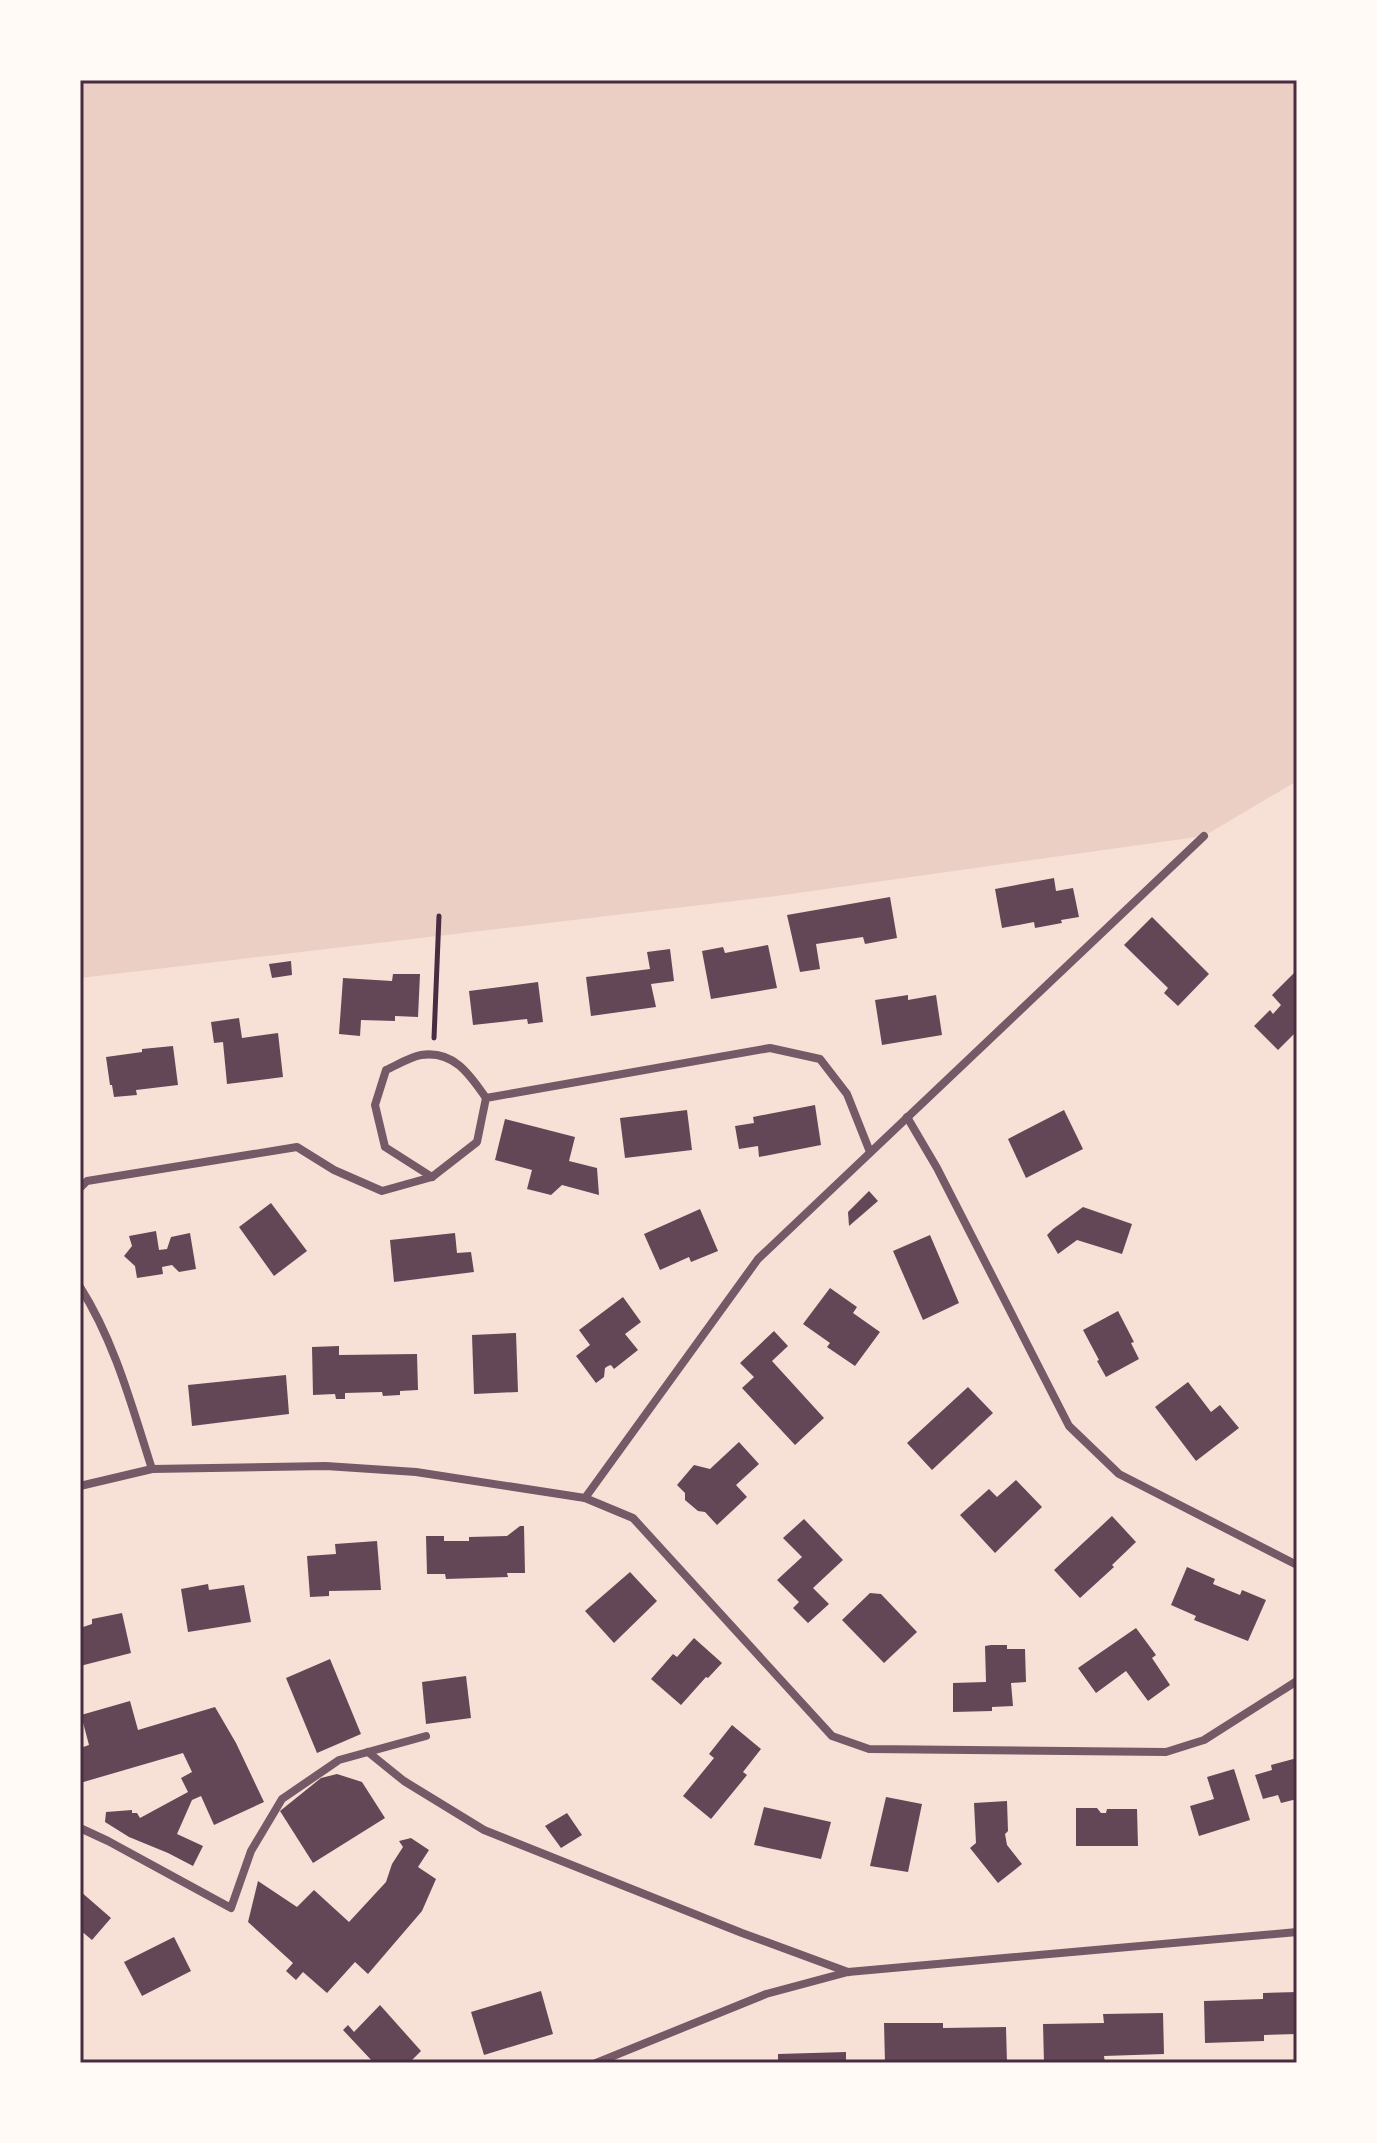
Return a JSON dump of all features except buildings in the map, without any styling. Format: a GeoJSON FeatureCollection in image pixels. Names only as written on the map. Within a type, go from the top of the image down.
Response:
{"type":"FeatureCollection","features":[{"type":"Feature","properties":{"kind":"street"},"geometry":{"type":"LineString","coordinates":[[585,1498],[758,1259],[1204,836]]}},
{"type":"Feature","properties":{"kind":"street"},"geometry":{"type":"LineString","coordinates":[[486,1098],[770,1048],[820,1059],[847,1094],[870,1152]]}},
{"type":"Feature","properties":{"kind":"street"},"geometry":{"type":"LineString","coordinates":[[80,1188],[87,1181],[297,1147],[334,1170],[382,1191],[432,1177],[477,1142],[486,1098],[467,1072],[443,1055],[420,1055],[386,1070],[375,1105],[385,1147],[432,1177]]}},
{"type":"Feature","properties":{"kind":"street"},"geometry":{"type":"LineString","coordinates":[[907,1117],[937,1168],[1069,1426],[1119,1474],[1297,1565]]}},
{"type":"Feature","properties":{"kind":"street"},"geometry":{"type":"LineString","coordinates":[[80,1287],[91,1303],[122,1374],[152,1469]]}},
{"type":"Feature","properties":{"kind":"street"},"geometry":{"type":"LineString","coordinates":[[80,1486],[152,1469],[326,1466],[416,1472],[585,1498],[633,1518],[832,1736],[869,1749],[1166,1752],[1204,1740],[1297,1681]]}},
{"type":"Feature","properties":{"kind":"street"},"geometry":{"type":"LineString","coordinates":[[80,1828],[231,1908],[251,1851],[282,1799],[339,1760],[426,1736]]}},
{"type":"Feature","properties":{"kind":"street"},"geometry":{"type":"LineString","coordinates":[[368,1752],[404,1781],[484,1830],[848,1972]]}},
{"type":"Feature","properties":{"kind":"street"},"geometry":{"type":"LineString","coordinates":[[596,2063],[766,1994],[848,1972],[1297,1932]]}},
{"type":"Feature","properties":{"kind":"path"},"geometry":{"type":"LineString","coordinates":[[433,1055],[439,916]]}},
{"type":"Feature","properties":{"kind":"shaded area"},"geometry":{"type":"Polygon","coordinates":[[[80,80],[1297,80],[1297,781],[1204,836],[769,897],[80,978],[80,80]]]}}]}
